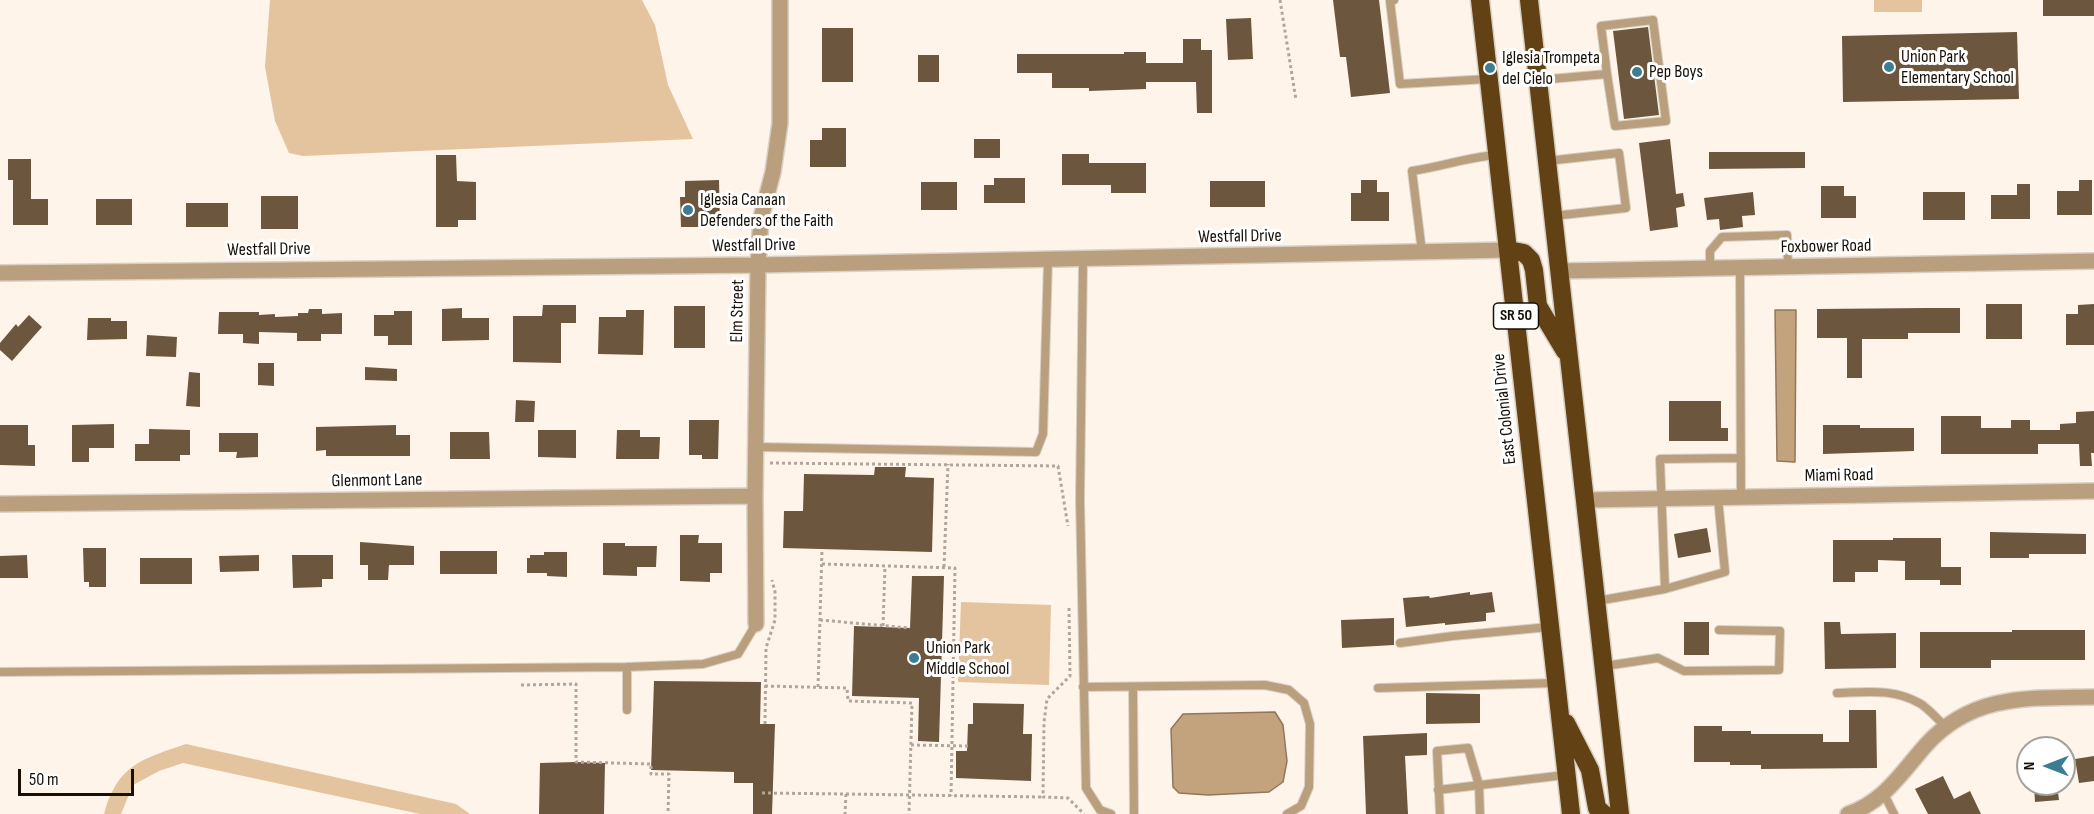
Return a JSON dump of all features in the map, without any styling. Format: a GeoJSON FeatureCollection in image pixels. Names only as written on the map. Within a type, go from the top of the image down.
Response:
{"type":"FeatureCollection","features":[{"type":"Feature","properties":{"kind":"highway","name":"East Colonial Drive"},"geometry":{"type":"LineString","coordinates":[[1480,0],[1571,814]]}},
{"type":"Feature","properties":{"kind":"highway","name":"SR 50"},"geometry":{"type":"LineString","coordinates":[[1529,0],[1620,814]]}},
{"type":"Feature","properties":{"kind":"highway"},"geometry":{"type":"LineString","coordinates":[[1509,250],[1524,253],[1530,260],[1534,270],[1538,306],[1569,357]]}},
{"type":"Feature","properties":{"kind":"highway"},"geometry":{"type":"LineString","coordinates":[[1559,710],[1590,770],[1597,808],[1604,814]]}},
{"type":"Feature","properties":{"kind":"street","name":"Elm Street"},"geometry":{"type":"LineString","coordinates":[[756,624],[758,265],[761,218],[773,172],[780,123],[780,0]]}},
{"type":"Feature","properties":{"kind":"street","name":"Westfall Drive"},"geometry":{"type":"LineString","coordinates":[[0,273],[1048,261],[1509,250]]}},
{"type":"Feature","properties":{"kind":"street","name":"Foxbower Road"},"geometry":{"type":"LineString","coordinates":[[1559,271],[2094,261]]}},
{"type":"Feature","properties":{"kind":"street","name":"Miami Road"},"geometry":{"type":"LineString","coordinates":[[1585,500],[2094,491]]}},
{"type":"Feature","properties":{"kind":"street","name":"Glenmont Lane"},"geometry":{"type":"LineString","coordinates":[[0,504],[755,496]]}},
{"type":"Feature","properties":{"kind":"street"},"geometry":{"type":"LineString","coordinates":[[1848,814],[1863,809],[1884,794],[1927,744],[1946,727],[1989,705],[2018,698],[2094,698]]}},
{"type":"Feature","properties":{"kind":"lane"},"geometry":{"type":"LineString","coordinates":[[1394,0],[1390,1],[1400,84],[1489,79]]}},
{"type":"Feature","properties":{"kind":"lane"},"geometry":{"type":"LineString","coordinates":[[1653,20],[1666,121],[1615,126],[1607,74],[1601,26],[1653,20]]}},
{"type":"Feature","properties":{"kind":"lane"},"geometry":{"type":"LineString","coordinates":[[1539,81],[1607,74]]}},
{"type":"Feature","properties":{"kind":"lane"},"geometry":{"type":"LineString","coordinates":[[1547,161],[1619,153],[1626,208],[1553,216]]}},
{"type":"Feature","properties":{"kind":"lane"},"geometry":{"type":"LineString","coordinates":[[1422,252],[1412,171],[1433,168],[1475,156],[1498,154]]}},
{"type":"Feature","properties":{"kind":"lane"},"geometry":{"type":"LineString","coordinates":[[1710,268],[1710,251],[1722,237],[1787,235],[1788,267]]}},
{"type":"Feature","properties":{"kind":"lane"},"geometry":{"type":"LineString","coordinates":[[1083,260],[1079,453],[1086,788],[1100,810],[1111,814]]}},
{"type":"Feature","properties":{"kind":"lane"},"geometry":{"type":"LineString","coordinates":[[756,447],[1036,452],[1043,434],[1048,261]]}},
{"type":"Feature","properties":{"kind":"lane"},"geometry":{"type":"LineString","coordinates":[[1740,268],[1741,497]]}},
{"type":"Feature","properties":{"kind":"lane"},"geometry":{"type":"LineString","coordinates":[[1665,590],[1660,459],[1741,458]]}},
{"type":"Feature","properties":{"kind":"lane"},"geometry":{"type":"LineString","coordinates":[[1596,602],[1665,590],[1725,572],[1718,498]]}},
{"type":"Feature","properties":{"kind":"lane"},"geometry":{"type":"LineString","coordinates":[[0,672],[627,667],[704,664],[738,654],[756,624]]}},
{"type":"Feature","properties":{"kind":"lane"},"geometry":{"type":"LineString","coordinates":[[1400,643],[1550,627]]}},
{"type":"Feature","properties":{"kind":"lane"},"geometry":{"type":"LineString","coordinates":[[1603,666],[1658,658],[1684,671],[1779,670],[1780,631],[1719,630]]}},
{"type":"Feature","properties":{"kind":"lane"},"geometry":{"type":"LineString","coordinates":[[627,667],[627,710]]}},
{"type":"Feature","properties":{"kind":"lane"},"geometry":{"type":"LineString","coordinates":[[1378,688],[1556,683]]}},
{"type":"Feature","properties":{"kind":"lane"},"geometry":{"type":"LineString","coordinates":[[1083,687],[1265,685],[1289,690],[1304,703],[1311,724],[1309,787],[1301,806],[1287,814]]}},
{"type":"Feature","properties":{"kind":"lane"},"geometry":{"type":"LineString","coordinates":[[1133,687],[1134,814]]}},
{"type":"Feature","properties":{"kind":"lane"},"geometry":{"type":"LineString","coordinates":[[1837,693],[1889,692],[1905,696],[1922,705],[1946,727]]}},
{"type":"Feature","properties":{"kind":"lane"},"geometry":{"type":"LineString","coordinates":[[1440,814],[1437,751],[1468,748],[1479,785],[1480,814]]}},
{"type":"Feature","properties":{"kind":"lane"},"geometry":{"type":"LineString","coordinates":[[1438,790],[1567,775]]}},
{"type":"Feature","properties":{"kind":"lane"},"geometry":{"type":"LineString","coordinates":[[1884,794],[1894,814]]}},
{"type":"Feature","properties":{"kind":"path"},"geometry":{"type":"LineString","coordinates":[[1280,0],[1296,100]]}},
{"type":"Feature","properties":{"kind":"path"},"geometry":{"type":"LineString","coordinates":[[770,473],[770,462],[1058,466],[1068,529]]}},
{"type":"Feature","properties":{"kind":"path"},"geometry":{"type":"LineString","coordinates":[[945,567],[948,464]]}},
{"type":"Feature","properties":{"kind":"path"},"geometry":{"type":"LineString","coordinates":[[818,687],[822,549]]}},
{"type":"Feature","properties":{"kind":"path"},"geometry":{"type":"LineString","coordinates":[[822,564],[955,567],[951,796]]}},
{"type":"Feature","properties":{"kind":"path"},"geometry":{"type":"LineString","coordinates":[[883,626],[885,566]]}},
{"type":"Feature","properties":{"kind":"path"},"geometry":{"type":"LineString","coordinates":[[765,724],[766,648],[776,620],[775,592],[771,576]]}},
{"type":"Feature","properties":{"kind":"path"},"geometry":{"type":"LineString","coordinates":[[1043,797],[1044,722],[1047,699],[1070,676],[1069,608]]}},
{"type":"Feature","properties":{"kind":"path"},"geometry":{"type":"LineString","coordinates":[[820,620],[910,628]]}},
{"type":"Feature","properties":{"kind":"path"},"geometry":{"type":"LineString","coordinates":[[521,685],[576,684],[576,762],[651,764],[651,774],[669,774],[668,813]]}},
{"type":"Feature","properties":{"kind":"path"},"geometry":{"type":"LineString","coordinates":[[765,686],[847,688],[848,701],[912,703],[909,814]]}},
{"type":"Feature","properties":{"kind":"path"},"geometry":{"type":"LineString","coordinates":[[911,745],[968,746]]}},
{"type":"Feature","properties":{"kind":"path"},"geometry":{"type":"LineString","coordinates":[[762,793],[1068,798],[1084,814]]}},
{"type":"Feature","properties":{"kind":"path"},"geometry":{"type":"LineString","coordinates":[[845,814],[846,794]]}},
{"type":"Feature","properties":{"kind":"shaded area"},"geometry":{"type":"Polygon","coordinates":[[[270,0],[642,0],[655,25],[668,85],[693,139],[303,156],[289,153],[275,121],[265,67],[270,0]]]}},
{"type":"Feature","properties":{"kind":"shaded area"},"geometry":{"type":"Polygon","coordinates":[[[1874,0],[1922,0],[1922,12],[1874,12],[1874,0]]]}},
{"type":"Feature","properties":{"kind":"shaded area"},"geometry":{"type":"Polygon","coordinates":[[[1775,310],[1796,310],[1795,462],[1777,461],[1775,310]]]}},
{"type":"Feature","properties":{"kind":"shaded area"},"geometry":{"type":"Polygon","coordinates":[[[961,602],[1051,605],[1049,685],[958,682],[961,602]]]}},
{"type":"Feature","properties":{"kind":"shaded area"},"geometry":{"type":"Polygon","coordinates":[[[1275,712],[1283,725],[1287,761],[1283,782],[1269,792],[1208,795],[1179,793],[1173,787],[1171,729],[1183,714],[1275,712]]]}},
{"type":"Feature","properties":{"kind":"shaded area"},"geometry":{"type":"Polygon","coordinates":[[[186,744],[456,804],[470,814],[420,814],[183,763],[159,771],[133,785],[121,814],[104,814],[116,784],[133,766],[156,754],[186,744]]]}},
{"type":"Feature","properties":{"kind":"building"},"geometry":{"type":"Polygon","coordinates":[[[1333,0],[1379,0],[1390,93],[1351,97],[1346,57],[1340,57],[1333,0]]]}},
{"type":"Feature","properties":{"kind":"building"},"geometry":{"type":"Polygon","coordinates":[[[2043,0],[2094,0],[2094,16],[2043,16],[2043,0]]]}},
{"type":"Feature","properties":{"kind":"building"},"geometry":{"type":"Polygon","coordinates":[[[1251,18],[1253,59],[1228,60],[1226,19],[1251,18]]]}},
{"type":"Feature","properties":{"kind":"building","name":"Pep Boys"},"geometry":{"type":"Polygon","coordinates":[[[1648,27],[1659,115],[1624,119],[1613,31],[1648,27]]]}},
{"type":"Feature","properties":{"kind":"building"},"geometry":{"type":"Polygon","coordinates":[[[822,28],[853,28],[853,82],[822,82],[822,28]]]}},
{"type":"Feature","properties":{"kind":"building"},"geometry":{"type":"Polygon","coordinates":[[[2017,32],[2019,99],[1843,102],[1842,36],[2017,32]]]}},
{"type":"Feature","properties":{"kind":"building"},"geometry":{"type":"Polygon","coordinates":[[[1183,39],[1201,39],[1201,50],[1212,50],[1212,113],[1197,113],[1196,82],[1146,82],[1146,89],[1089,91],[1089,88],[1052,88],[1052,73],[1017,73],[1017,54],[1146,52],[1146,63],[1183,63],[1183,39]]]}},
{"type":"Feature","properties":{"kind":"building"},"geometry":{"type":"Polygon","coordinates":[[[918,55],[939,55],[939,82],[918,82],[918,55]]]}},
{"type":"Feature","properties":{"kind":"building"},"geometry":{"type":"Polygon","coordinates":[[[822,128],[846,128],[846,167],[810,167],[810,140],[822,140],[822,128]]]}},
{"type":"Feature","properties":{"kind":"building"},"geometry":{"type":"Polygon","coordinates":[[[974,139],[1000,139],[1000,158],[974,158],[974,139]]]}},
{"type":"Feature","properties":{"kind":"building"},"geometry":{"type":"Polygon","coordinates":[[[1670,139],[1676,194],[1683,193],[1685,206],[1676,208],[1678,227],[1650,231],[1639,143],[1670,139]]]}},
{"type":"Feature","properties":{"kind":"building"},"geometry":{"type":"Polygon","coordinates":[[[1709,152],[1805,152],[1805,168],[1709,169],[1709,152]]]}},
{"type":"Feature","properties":{"kind":"building"},"geometry":{"type":"Polygon","coordinates":[[[1062,154],[1089,154],[1089,163],[1146,163],[1146,193],[1111,193],[1111,185],[1062,185],[1062,154]]]}},
{"type":"Feature","properties":{"kind":"building"},"geometry":{"type":"Polygon","coordinates":[[[436,155],[456,155],[457,181],[476,182],[476,220],[458,220],[458,227],[436,227],[436,155]]]}},
{"type":"Feature","properties":{"kind":"building"},"geometry":{"type":"Polygon","coordinates":[[[8,159],[31,159],[31,199],[48,199],[48,225],[13,225],[13,180],[8,180],[8,159]]]}},
{"type":"Feature","properties":{"kind":"building"},"geometry":{"type":"Polygon","coordinates":[[[994,178],[1025,178],[1025,203],[984,203],[984,185],[994,185],[994,178]]]}},
{"type":"Feature","properties":{"kind":"building"},"geometry":{"type":"Polygon","coordinates":[[[719,180],[720,227],[681,227],[680,197],[685,197],[685,181],[719,180]]]}},
{"type":"Feature","properties":{"kind":"building"},"geometry":{"type":"Polygon","coordinates":[[[1361,180],[1377,180],[1377,192],[1389,192],[1389,221],[1351,221],[1351,193],[1361,193],[1361,180]]]}},
{"type":"Feature","properties":{"kind":"building"},"geometry":{"type":"Polygon","coordinates":[[[2079,180],[2092,180],[2092,215],[2057,215],[2057,191],[2079,191],[2079,180]]]}},
{"type":"Feature","properties":{"kind":"building"},"geometry":{"type":"Polygon","coordinates":[[[1210,181],[1265,181],[1265,207],[1210,207],[1210,181]]]}},
{"type":"Feature","properties":{"kind":"building"},"geometry":{"type":"Polygon","coordinates":[[[921,182],[957,182],[957,210],[921,210],[921,182]]]}},
{"type":"Feature","properties":{"kind":"building"},"geometry":{"type":"Polygon","coordinates":[[[2017,184],[2030,184],[2030,219],[1991,219],[1991,195],[2017,195],[2017,184]]]}},
{"type":"Feature","properties":{"kind":"building"},"geometry":{"type":"Polygon","coordinates":[[[1821,186],[1844,186],[1844,196],[1856,196],[1856,218],[1821,218],[1821,186]]]}},
{"type":"Feature","properties":{"kind":"building"},"geometry":{"type":"Polygon","coordinates":[[[1753,192],[1755,215],[1742,216],[1743,227],[1720,230],[1719,219],[1707,220],[1704,198],[1753,192]]]}},
{"type":"Feature","properties":{"kind":"building"},"geometry":{"type":"Polygon","coordinates":[[[1923,192],[1965,192],[1965,220],[1923,220],[1923,192]]]}},
{"type":"Feature","properties":{"kind":"building"},"geometry":{"type":"Polygon","coordinates":[[[261,196],[298,196],[298,229],[261,229],[261,196]]]}},
{"type":"Feature","properties":{"kind":"building"},"geometry":{"type":"Polygon","coordinates":[[[96,199],[132,199],[132,225],[96,225],[96,199]]]}},
{"type":"Feature","properties":{"kind":"building"},"geometry":{"type":"Polygon","coordinates":[[[186,203],[228,203],[228,227],[186,227],[186,203]]]}},
{"type":"Feature","properties":{"kind":"building"},"geometry":{"type":"Polygon","coordinates":[[[1986,304],[2022,304],[2022,339],[1986,339],[1986,304]]]}},
{"type":"Feature","properties":{"kind":"building"},"geometry":{"type":"Polygon","coordinates":[[[2094,304],[2094,345],[2066,345],[2066,314],[2078,314],[2078,305],[2094,304]]]}},
{"type":"Feature","properties":{"kind":"building"},"geometry":{"type":"Polygon","coordinates":[[[543,305],[576,305],[576,323],[561,323],[561,363],[513,362],[513,316],[542,316],[543,305]]]}},
{"type":"Feature","properties":{"kind":"building"},"geometry":{"type":"Polygon","coordinates":[[[674,306],[705,306],[705,348],[674,348],[674,306]]]}},
{"type":"Feature","properties":{"kind":"building"},"geometry":{"type":"Polygon","coordinates":[[[462,308],[462,318],[489,318],[489,340],[442,341],[442,309],[462,308]]]}},
{"type":"Feature","properties":{"kind":"building"},"geometry":{"type":"Polygon","coordinates":[[[1960,308],[1960,333],[1908,333],[1908,339],[1862,339],[1862,378],[1847,378],[1847,338],[1817,338],[1817,309],[1960,308]]]}},
{"type":"Feature","properties":{"kind":"building"},"geometry":{"type":"Polygon","coordinates":[[[309,309],[322,309],[322,314],[342,313],[342,334],[321,334],[321,341],[297,341],[297,333],[259,332],[259,344],[243,343],[243,334],[218,334],[219,312],[259,312],[259,315],[275,314],[275,317],[298,316],[298,313],[308,313],[309,309]]]}},
{"type":"Feature","properties":{"kind":"building"},"geometry":{"type":"Polygon","coordinates":[[[626,310],[644,310],[643,355],[598,354],[599,317],[626,317],[626,310]]]}},
{"type":"Feature","properties":{"kind":"building"},"geometry":{"type":"Polygon","coordinates":[[[394,311],[412,311],[412,345],[388,345],[388,336],[374,336],[374,315],[394,315],[394,311]]]}},
{"type":"Feature","properties":{"kind":"building"},"geometry":{"type":"Polygon","coordinates":[[[29,315],[42,327],[12,361],[0,350],[0,343],[16,324],[18,327],[29,315]]]}},
{"type":"Feature","properties":{"kind":"building"},"geometry":{"type":"Polygon","coordinates":[[[88,318],[127,321],[127,339],[87,340],[88,318]]]}},
{"type":"Feature","properties":{"kind":"building"},"geometry":{"type":"Polygon","coordinates":[[[147,335],[177,337],[176,357],[146,356],[147,335]]]}},
{"type":"Feature","properties":{"kind":"building"},"geometry":{"type":"Polygon","coordinates":[[[258,363],[274,363],[274,386],[258,385],[258,363]]]}},
{"type":"Feature","properties":{"kind":"building"},"geometry":{"type":"Polygon","coordinates":[[[365,367],[397,369],[397,381],[365,380],[365,367]]]}},
{"type":"Feature","properties":{"kind":"building"},"geometry":{"type":"Polygon","coordinates":[[[189,372],[200,373],[200,407],[186,406],[189,372]]]}},
{"type":"Feature","properties":{"kind":"building"},"geometry":{"type":"Polygon","coordinates":[[[516,400],[535,401],[534,422],[515,422],[516,400]]]}},
{"type":"Feature","properties":{"kind":"building"},"geometry":{"type":"Polygon","coordinates":[[[1669,401],[1721,401],[1721,428],[1728,428],[1728,441],[1669,441],[1669,401]]]}},
{"type":"Feature","properties":{"kind":"building"},"geometry":{"type":"Polygon","coordinates":[[[2094,411],[2092,466],[2080,466],[2079,444],[2038,444],[2038,454],[1941,454],[1941,416],[1981,416],[1981,428],[2011,428],[2011,420],[2030,420],[2030,430],[2060,430],[2060,424],[2076,423],[2076,412],[2094,411]]]}},
{"type":"Feature","properties":{"kind":"building"},"geometry":{"type":"Polygon","coordinates":[[[689,420],[719,420],[718,459],[702,459],[702,455],[689,455],[689,420]]]}},
{"type":"Feature","properties":{"kind":"building"},"geometry":{"type":"Polygon","coordinates":[[[114,424],[114,448],[89,448],[89,462],[72,462],[72,425],[114,424]]]}},
{"type":"Feature","properties":{"kind":"building"},"geometry":{"type":"Polygon","coordinates":[[[0,425],[28,425],[28,445],[35,445],[35,466],[0,465],[0,425]]]}},
{"type":"Feature","properties":{"kind":"building"},"geometry":{"type":"Polygon","coordinates":[[[396,425],[396,435],[410,435],[410,456],[326,456],[326,450],[316,451],[316,427],[396,425]]]}},
{"type":"Feature","properties":{"kind":"building"},"geometry":{"type":"Polygon","coordinates":[[[1823,425],[1914,428],[1914,451],[1823,454],[1823,425]]]}},
{"type":"Feature","properties":{"kind":"building"},"geometry":{"type":"Polygon","coordinates":[[[149,429],[190,430],[190,455],[180,455],[180,461],[135,461],[135,444],[149,444],[149,429]]]}},
{"type":"Feature","properties":{"kind":"building"},"geometry":{"type":"Polygon","coordinates":[[[538,430],[576,430],[576,458],[538,457],[538,430]]]}},
{"type":"Feature","properties":{"kind":"building"},"geometry":{"type":"Polygon","coordinates":[[[617,430],[640,430],[640,437],[660,437],[659,459],[616,459],[617,430]]]}},
{"type":"Feature","properties":{"kind":"building"},"geometry":{"type":"Polygon","coordinates":[[[450,432],[489,432],[490,459],[450,459],[450,432]]]}},
{"type":"Feature","properties":{"kind":"building"},"geometry":{"type":"Polygon","coordinates":[[[219,433],[258,433],[258,457],[236,458],[237,452],[219,452],[219,433]]]}},
{"type":"Feature","properties":{"kind":"building"},"geometry":{"type":"Polygon","coordinates":[[[875,467],[906,467],[905,477],[934,478],[932,552],[783,548],[784,511],[803,511],[804,474],[874,475],[875,467]]]}},
{"type":"Feature","properties":{"kind":"building"},"geometry":{"type":"Polygon","coordinates":[[[1707,528],[1711,552],[1678,558],[1674,534],[1707,528]]]}},
{"type":"Feature","properties":{"kind":"building"},"geometry":{"type":"Polygon","coordinates":[[[1990,532],[2086,534],[2086,554],[2029,554],[2029,558],[1990,558],[1990,532]]]}},
{"type":"Feature","properties":{"kind":"building"},"geometry":{"type":"Polygon","coordinates":[[[680,535],[699,535],[698,543],[722,543],[722,573],[710,573],[710,582],[680,581],[680,535]]]}},
{"type":"Feature","properties":{"kind":"building"},"geometry":{"type":"Polygon","coordinates":[[[1893,538],[1941,538],[1941,567],[1961,567],[1961,585],[1940,585],[1940,580],[1905,580],[1905,561],[1878,560],[1878,572],[1855,572],[1855,582],[1833,582],[1833,540],[1893,540],[1893,538]]]}},
{"type":"Feature","properties":{"kind":"building"},"geometry":{"type":"Polygon","coordinates":[[[360,542],[414,546],[414,565],[389,565],[388,580],[368,580],[368,565],[360,565],[360,542]]]}},
{"type":"Feature","properties":{"kind":"building"},"geometry":{"type":"Polygon","coordinates":[[[603,543],[657,546],[656,567],[637,567],[637,576],[603,575],[603,543]]]}},
{"type":"Feature","properties":{"kind":"building"},"geometry":{"type":"Polygon","coordinates":[[[83,548],[106,548],[106,587],[89,587],[89,582],[84,582],[83,548]]]}},
{"type":"Feature","properties":{"kind":"building"},"geometry":{"type":"Polygon","coordinates":[[[440,551],[497,551],[497,574],[440,574],[440,551]]]}},
{"type":"Feature","properties":{"kind":"building"},"geometry":{"type":"Polygon","coordinates":[[[544,552],[567,552],[567,577],[547,576],[547,573],[527,573],[527,558],[530,558],[530,555],[544,555],[544,552]]]}},
{"type":"Feature","properties":{"kind":"building"},"geometry":{"type":"Polygon","coordinates":[[[27,555],[28,578],[0,578],[0,556],[27,555]]]}},
{"type":"Feature","properties":{"kind":"building"},"geometry":{"type":"Polygon","coordinates":[[[259,555],[259,571],[220,572],[219,556],[259,555]]]}},
{"type":"Feature","properties":{"kind":"building"},"geometry":{"type":"Polygon","coordinates":[[[292,555],[333,555],[333,579],[322,579],[322,587],[293,588],[292,555]]]}},
{"type":"Feature","properties":{"kind":"building"},"geometry":{"type":"Polygon","coordinates":[[[140,558],[192,558],[192,584],[140,584],[140,558]]]}},
{"type":"Feature","properties":{"kind":"building"},"geometry":{"type":"Polygon","coordinates":[[[912,576],[944,576],[939,742],[918,741],[919,698],[852,696],[854,626],[910,628],[912,576]]]}},
{"type":"Feature","properties":{"kind":"building"},"geometry":{"type":"Polygon","coordinates":[[[1470,592],[1470,595],[1492,592],[1495,612],[1486,613],[1486,621],[1406,627],[1403,598],[1429,596],[1430,598],[1470,592]]]}},
{"type":"Feature","properties":{"kind":"building"},"geometry":{"type":"Polygon","coordinates":[[[1394,618],[1394,645],[1342,648],[1341,620],[1394,618]]]}},
{"type":"Feature","properties":{"kind":"building"},"geometry":{"type":"Polygon","coordinates":[[[1684,622],[1709,622],[1709,655],[1684,655],[1684,622]]]}},
{"type":"Feature","properties":{"kind":"building"},"geometry":{"type":"Polygon","coordinates":[[[1824,622],[1840,622],[1841,634],[1896,633],[1896,668],[1825,669],[1824,622]]]}},
{"type":"Feature","properties":{"kind":"building"},"geometry":{"type":"Polygon","coordinates":[[[2012,630],[2085,630],[2085,660],[1991,660],[1991,668],[1920,668],[1920,632],[2012,632],[2012,630]]]}},
{"type":"Feature","properties":{"kind":"building"},"geometry":{"type":"Polygon","coordinates":[[[654,681],[761,682],[760,724],[775,724],[772,814],[753,814],[753,783],[734,783],[734,772],[651,770],[654,681]]]}},
{"type":"Feature","properties":{"kind":"building"},"geometry":{"type":"Polygon","coordinates":[[[1426,693],[1480,694],[1480,723],[1426,724],[1426,693]]]}},
{"type":"Feature","properties":{"kind":"building"},"geometry":{"type":"Polygon","coordinates":[[[973,703],[1024,704],[1023,734],[1032,734],[1031,781],[956,778],[956,751],[967,751],[968,724],[973,724],[973,703]]]}},
{"type":"Feature","properties":{"kind":"building"},"geometry":{"type":"Polygon","coordinates":[[[1849,710],[1876,710],[1877,768],[1761,769],[1761,765],[1694,762],[1694,726],[1722,726],[1722,731],[1751,731],[1751,734],[1823,734],[1823,742],[1849,742],[1849,710]]]}},
{"type":"Feature","properties":{"kind":"building"},"geometry":{"type":"Polygon","coordinates":[[[1427,733],[1427,755],[1405,756],[1408,814],[1366,814],[1363,736],[1427,733]]]}},
{"type":"Feature","properties":{"kind":"building"},"geometry":{"type":"Polygon","coordinates":[[[2094,756],[2094,781],[2079,783],[2076,759],[2094,756]]]}},
{"type":"Feature","properties":{"kind":"building"},"geometry":{"type":"Polygon","coordinates":[[[540,763],[605,763],[604,814],[539,814],[540,763]]]}},
{"type":"Feature","properties":{"kind":"building"},"geometry":{"type":"Polygon","coordinates":[[[1943,776],[1954,799],[1970,791],[1981,814],[1928,814],[1915,789],[1943,776]]]}},
{"type":"Feature","properties":{"kind":"building"},"geometry":{"type":"Polygon","coordinates":[[[2035,796],[2058,796],[2059,800],[2035,802],[2035,796]]]}},
{"type":"Feature","properties":{"kind":"place","name":"Union Park Elementary School"},"geometry":{"type":"Point","coordinates":[1889,67]}},
{"type":"Feature","properties":{"kind":"place","name":"Iglesia Trompeta del Cielo"},"geometry":{"type":"Point","coordinates":[1490,68]}},
{"type":"Feature","properties":{"kind":"place","name":"Pep Boys"},"geometry":{"type":"Point","coordinates":[1637,72]}},
{"type":"Feature","properties":{"kind":"place","name":"Iglesia Canaan Defenders of the Faith"},"geometry":{"type":"Point","coordinates":[688,210]}},
{"type":"Feature","properties":{"kind":"place","name":"Union Park Middle School"},"geometry":{"type":"Point","coordinates":[914,658]}}]}
